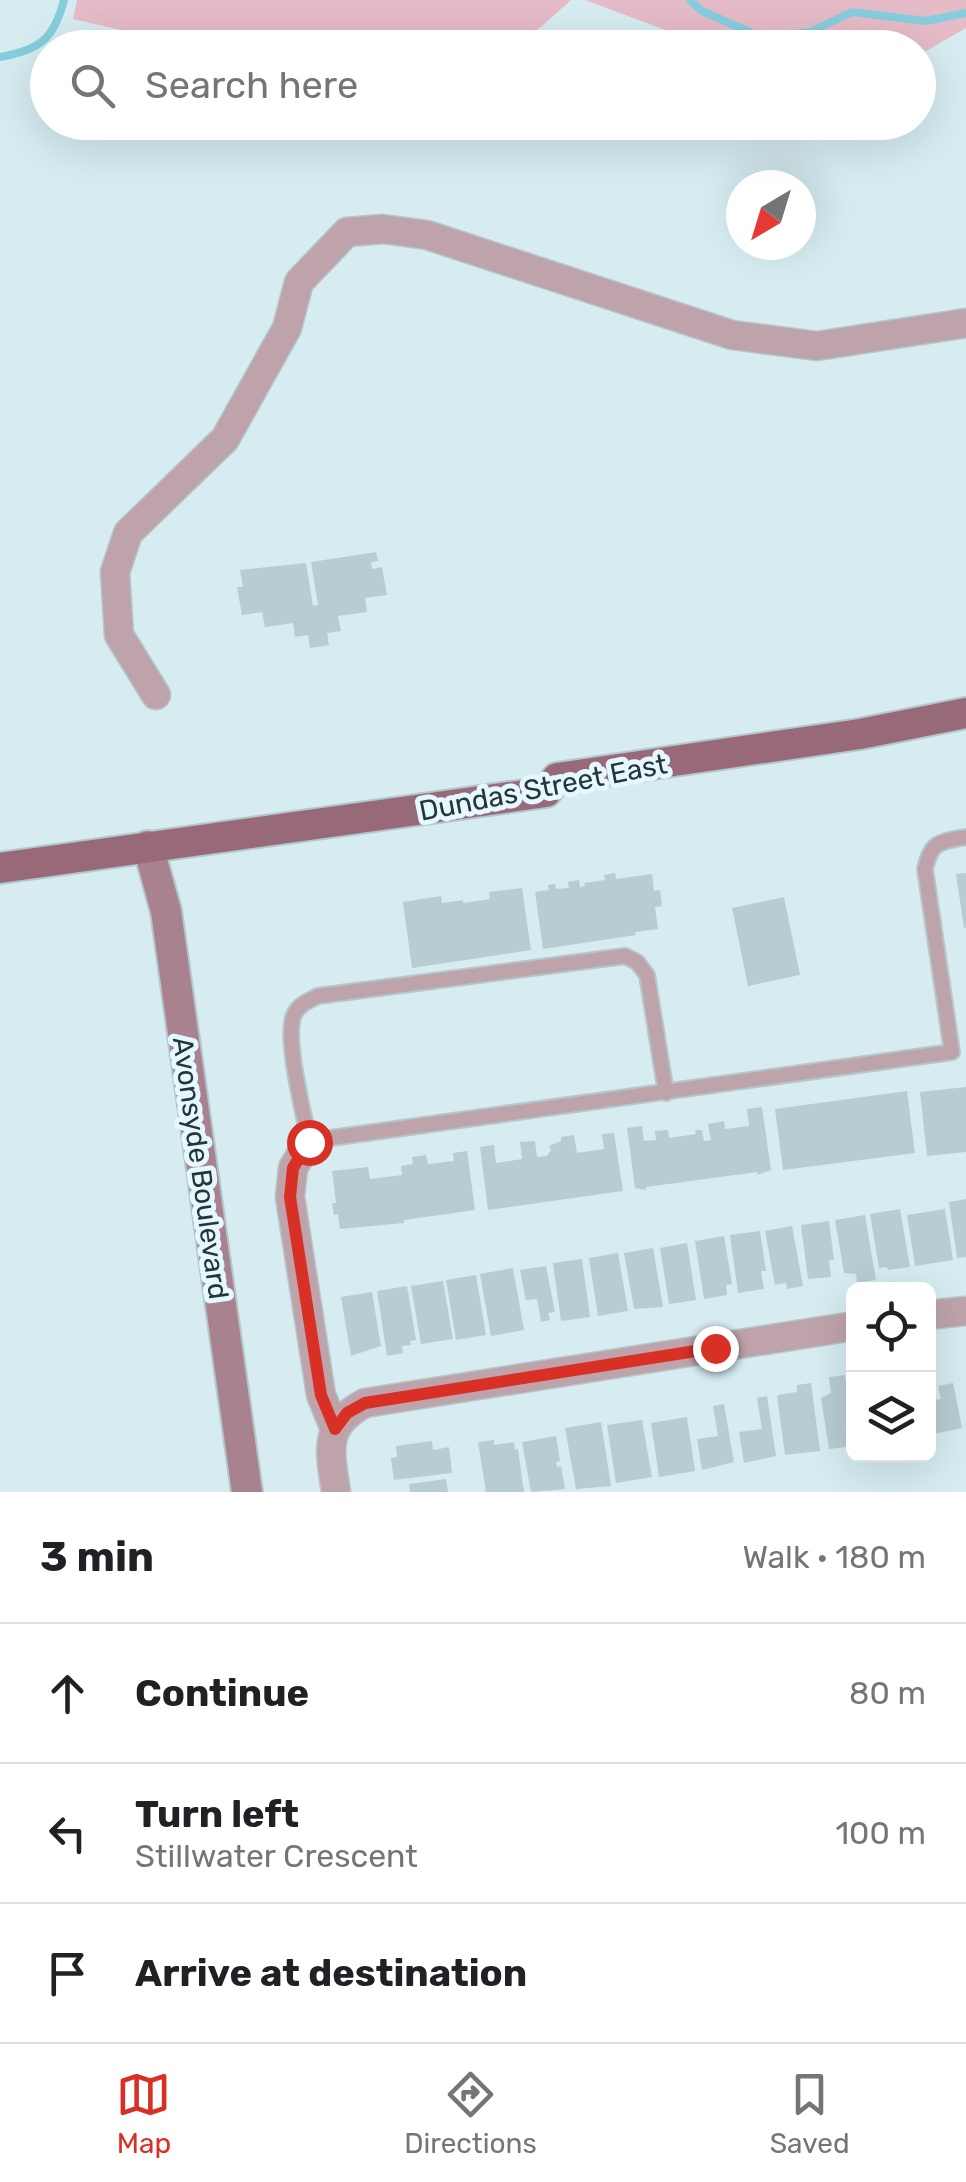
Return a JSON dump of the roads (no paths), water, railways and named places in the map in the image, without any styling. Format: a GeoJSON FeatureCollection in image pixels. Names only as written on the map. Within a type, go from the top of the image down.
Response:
{"type":"FeatureCollection","features":[{"type":"Feature","properties":{"kind":"main road","name":"Dundas Street East"},"geometry":{"type":"LineString","coordinates":[[0,868],[546,792],[557,778],[860,734],[966,713]]}},
{"type":"Feature","properties":{"kind":"main road","name":"Avonsyde Boulevard"},"geometry":{"type":"LineString","coordinates":[[148,846],[166,911],[246,1492]]}},
{"type":"Feature","properties":{"kind":"street"},"geometry":{"type":"LineString","coordinates":[[156,695],[120,635],[115,572],[128,533],[226,439],[287,328],[299,282],[347,232],[383,229],[428,236],[732,335],[817,346],[966,323]]}},
{"type":"Feature","properties":{"kind":"street"},"geometry":{"type":"LineString","coordinates":[[309,1142],[293,1168],[290,1197],[321,1395],[335,1429]]}},
{"type":"Feature","properties":{"kind":"street"},"geometry":{"type":"LineString","coordinates":[[936,1314],[966,1311]]}},
{"type":"Feature","properties":{"kind":"street"},"geometry":{"type":"LineString","coordinates":[[336,1492],[330,1451],[335,1429],[347,1413],[365,1403],[846,1327]]}},
{"type":"Feature","properties":{"kind":"lane"},"geometry":{"type":"LineString","coordinates":[[666,1092],[648,975],[637,962],[624,956],[318,996],[294,1013],[290,1031],[309,1142],[959,1051],[926,869],[929,853],[939,842],[966,838]]}},
{"type":"Feature","properties":{"kind":"waterway"},"geometry":{"type":"LineString","coordinates":[[52,30],[64,0]]}},
{"type":"Feature","properties":{"kind":"waterway"},"geometry":{"type":"LineString","coordinates":[[690,0],[702,11],[745,30]]}},
{"type":"Feature","properties":{"kind":"waterway"},"geometry":{"type":"LineString","coordinates":[[814,30],[852,12],[926,21],[966,13]]}},
{"type":"Feature","properties":{"kind":"waterway"},"geometry":{"type":"LineString","coordinates":[[0,57],[30,48]]}}]}
